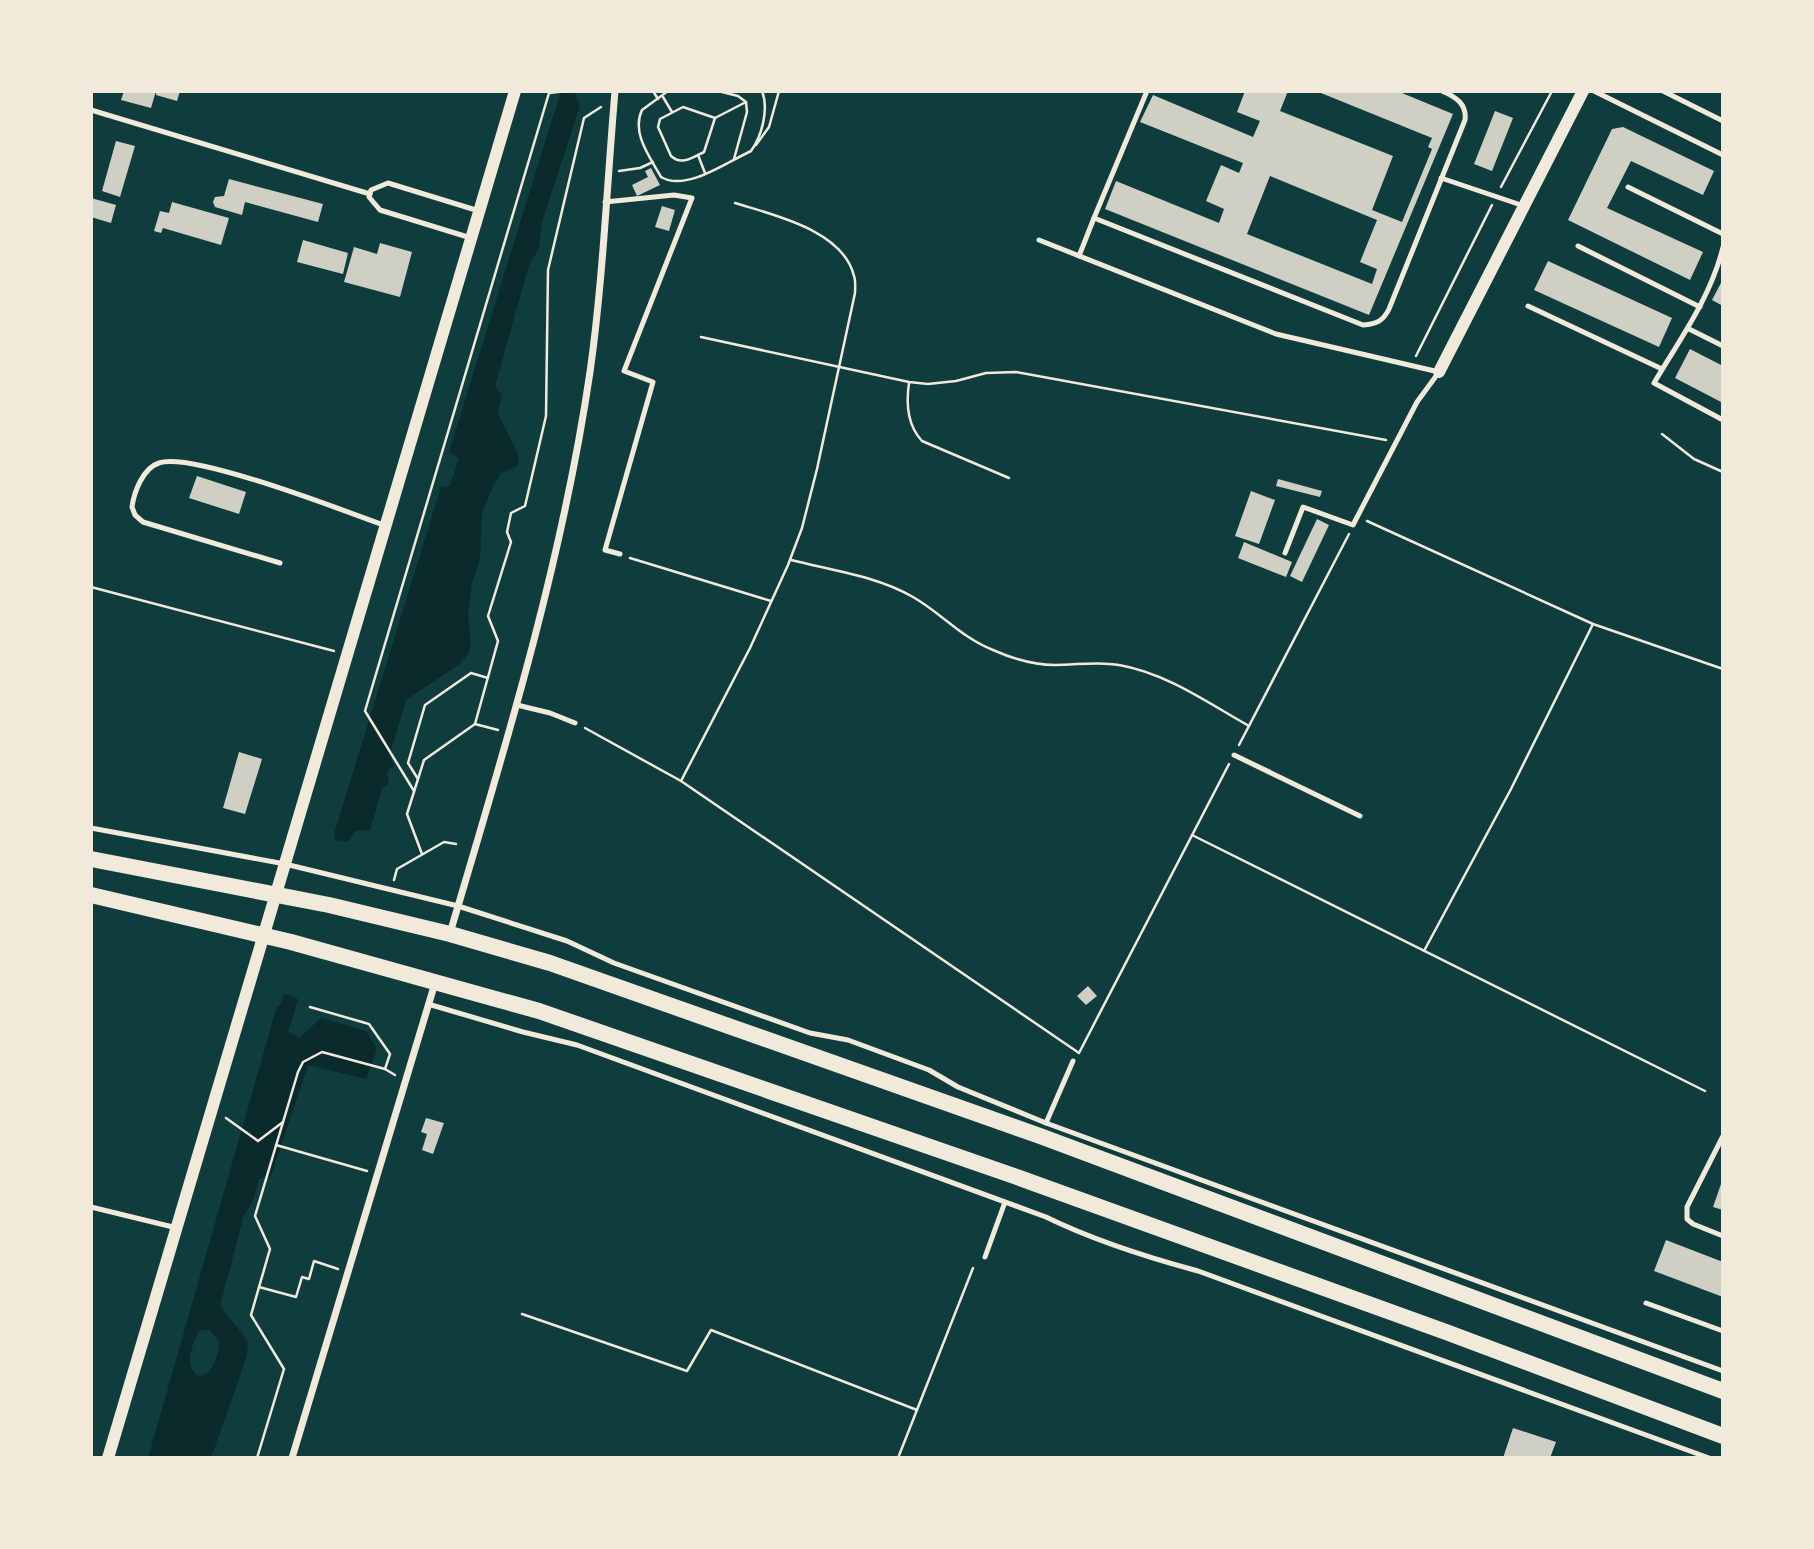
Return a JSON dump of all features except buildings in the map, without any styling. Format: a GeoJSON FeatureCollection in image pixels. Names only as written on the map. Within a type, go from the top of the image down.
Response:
{"type":"FeatureCollection","features":[{"type":"Feature","properties":{"kind":"main road"},"geometry":{"type":"LineString","coordinates":[[91,859],[276,893],[450,934],[550,963],[1040,1136],[1723,1391]]}},
{"type":"Feature","properties":{"kind":"main road"},"geometry":{"type":"LineString","coordinates":[[91,895],[265,936],[539,1011],[1017,1177],[1446,1332],[1723,1436]]}},
{"type":"Feature","properties":{"kind":"street"},"geometry":{"type":"LineString","coordinates":[[108,1458],[515,91]]}},
{"type":"Feature","properties":{"kind":"street"},"geometry":{"type":"LineString","coordinates":[[1439,372],[1583,91]]}},
{"type":"Feature","properties":{"kind":"street"},"geometry":{"type":"LineString","coordinates":[[450,934],[517,705],[557,552],[590,371],[615,95]]}},
{"type":"Feature","properties":{"kind":"street"},"geometry":{"type":"LineString","coordinates":[[292,1458],[435,982]]}},
{"type":"Feature","properties":{"kind":"lane"},"geometry":{"type":"LineString","coordinates":[[1079,256],[1147,91]]}},
{"type":"Feature","properties":{"kind":"lane"},"geometry":{"type":"LineString","coordinates":[[1094,218],[1363,325],[1371,325],[1384,318],[1389,309],[1465,120],[1464,104],[1442,91]]}},
{"type":"Feature","properties":{"kind":"lane"},"geometry":{"type":"LineString","coordinates":[[1594,91],[1723,155]]}},
{"type":"Feature","properties":{"kind":"lane"},"geometry":{"type":"LineString","coordinates":[[1663,91],[1723,121]]}},
{"type":"Feature","properties":{"kind":"lane"},"geometry":{"type":"LineString","coordinates":[[91,110],[370,194]]}},
{"type":"Feature","properties":{"kind":"lane"},"geometry":{"type":"LineString","coordinates":[[1441,178],[1524,206]]}},
{"type":"Feature","properties":{"kind":"lane"},"geometry":{"type":"LineString","coordinates":[[471,239],[380,210],[369,197],[371,190],[388,183],[479,211]]}},
{"type":"Feature","properties":{"kind":"lane"},"geometry":{"type":"LineString","coordinates":[[1628,187],[1723,234]]}},
{"type":"Feature","properties":{"kind":"lane"},"geometry":{"type":"LineString","coordinates":[[606,202],[674,195],[692,198],[624,371],[653,382],[605,550],[620,554]]}},
{"type":"Feature","properties":{"kind":"lane"},"geometry":{"type":"LineString","coordinates":[[1039,240],[1276,334],[1439,372],[1417,402],[1353,525],[1303,507],[1284,553]]}},
{"type":"Feature","properties":{"kind":"lane"},"geometry":{"type":"LineString","coordinates":[[1578,246],[1700,307]]}},
{"type":"Feature","properties":{"kind":"lane"},"geometry":{"type":"LineString","coordinates":[[1723,247],[1722,255],[1689,329],[1654,383],[1723,420]]}},
{"type":"Feature","properties":{"kind":"lane"},"geometry":{"type":"LineString","coordinates":[[1528,306],[1662,369]]}},
{"type":"Feature","properties":{"kind":"lane"},"geometry":{"type":"LineString","coordinates":[[1689,329],[1723,346]]}},
{"type":"Feature","properties":{"kind":"lane"},"geometry":{"type":"LineString","coordinates":[[281,563],[143,522],[135,515],[132,507],[140,482],[148,470],[159,463],[171,461],[206,467],[284,489],[386,526]]}},
{"type":"Feature","properties":{"kind":"lane"},"geometry":{"type":"LineString","coordinates":[[517,705],[550,713],[575,723]]}},
{"type":"Feature","properties":{"kind":"lane"},"geometry":{"type":"LineString","coordinates":[[1234,755],[1360,817]]}},
{"type":"Feature","properties":{"kind":"lane"},"geometry":{"type":"LineString","coordinates":[[91,828],[285,864],[458,906],[567,941],[614,963],[810,1032],[848,1040],[929,1070],[958,1087],[1046,1123],[1723,1371]]}},
{"type":"Feature","properties":{"kind":"lane"},"geometry":{"type":"LineString","coordinates":[[428,1004],[577,1045],[1005,1202],[1144,1257],[1198,1271],[1709,1458]]}},
{"type":"Feature","properties":{"kind":"lane"},"geometry":{"type":"LineString","coordinates":[[1046,1123],[1073,1061]]}},
{"type":"Feature","properties":{"kind":"lane"},"geometry":{"type":"LineString","coordinates":[[1723,1136],[1687,1207],[1687,1219],[1693,1224],[1723,1236]]}},
{"type":"Feature","properties":{"kind":"lane"},"geometry":{"type":"LineString","coordinates":[[985,1256],[1005,1202]]}},
{"type":"Feature","properties":{"kind":"lane"},"geometry":{"type":"LineString","coordinates":[[91,1207],[177,1228]]}},
{"type":"Feature","properties":{"kind":"lane"},"geometry":{"type":"LineString","coordinates":[[1646,1303],[1723,1331]]}},
{"type":"Feature","properties":{"kind":"path"},"geometry":{"type":"LineString","coordinates":[[414,791],[365,711],[549,93],[567,91]]}},
{"type":"Feature","properties":{"kind":"path"},"geometry":{"type":"LineString","coordinates":[[653,91],[658,99]]}},
{"type":"Feature","properties":{"kind":"path"},"geometry":{"type":"LineString","coordinates":[[668,91],[642,110],[639,135],[661,177],[676,182],[691,180],[751,150],[764,137],[769,127],[779,91]]}},
{"type":"Feature","properties":{"kind":"path"},"geometry":{"type":"LineString","coordinates":[[718,91],[738,96],[746,102],[747,112],[734,159]]}},
{"type":"Feature","properties":{"kind":"path"},"geometry":{"type":"LineString","coordinates":[[751,150],[764,114],[762,91]]}},
{"type":"Feature","properties":{"kind":"path"},"geometry":{"type":"LineString","coordinates":[[1411,366],[1552,91]]}},
{"type":"Feature","properties":{"kind":"path"},"geometry":{"type":"LineString","coordinates":[[422,854],[407,814],[424,760],[475,724],[498,641],[488,616],[511,542],[507,532],[511,513],[525,506],[546,416],[548,270],[584,117],[615,95]]}},
{"type":"Feature","properties":{"kind":"path"},"geometry":{"type":"LineString","coordinates":[[662,96],[672,112]]}},
{"type":"Feature","properties":{"kind":"path"},"geometry":{"type":"LineString","coordinates":[[715,118],[683,107],[658,123],[659,133],[671,156],[684,161],[704,152],[715,118],[746,102]]}},
{"type":"Feature","properties":{"kind":"path"},"geometry":{"type":"LineString","coordinates":[[698,155],[705,173]]}},
{"type":"Feature","properties":{"kind":"path"},"geometry":{"type":"LineString","coordinates":[[608,173],[640,168],[653,162]]}},
{"type":"Feature","properties":{"kind":"path"},"geometry":{"type":"LineString","coordinates":[[681,781],[771,601],[802,528],[855,293],[854,276],[840,251],[827,239],[791,221],[735,203]]}},
{"type":"Feature","properties":{"kind":"path"},"geometry":{"type":"LineString","coordinates":[[701,337],[909,382],[937,383],[986,373],[1016,372],[1396,442]]}},
{"type":"Feature","properties":{"kind":"path"},"geometry":{"type":"LineString","coordinates":[[909,382],[908,408],[914,433],[922,441],[1009,478]]}},
{"type":"Feature","properties":{"kind":"path"},"geometry":{"type":"LineString","coordinates":[[1662,434],[1694,459],[1723,472]]}},
{"type":"Feature","properties":{"kind":"path"},"geometry":{"type":"LineString","coordinates":[[1358,516],[1593,624],[1723,669]]}},
{"type":"Feature","properties":{"kind":"path"},"geometry":{"type":"LineString","coordinates":[[575,723],[681,781],[1079,1053],[1353,525]]}},
{"type":"Feature","properties":{"kind":"path"},"geometry":{"type":"LineString","coordinates":[[620,554],[771,601]]}},
{"type":"Feature","properties":{"kind":"path"},"geometry":{"type":"LineString","coordinates":[[790,560],[849,574],[911,596],[936,611],[959,632],[992,650],[1051,665],[1116,664],[1142,670],[1162,678],[1249,726]]}},
{"type":"Feature","properties":{"kind":"path"},"geometry":{"type":"LineString","coordinates":[[91,587],[347,655]]}},
{"type":"Feature","properties":{"kind":"path"},"geometry":{"type":"LineString","coordinates":[[1424,951],[1511,789],[1593,624]]}},
{"type":"Feature","properties":{"kind":"path"},"geometry":{"type":"LineString","coordinates":[[418,779],[408,763],[425,705],[471,673],[488,678]]}},
{"type":"Feature","properties":{"kind":"path"},"geometry":{"type":"LineString","coordinates":[[475,724],[509,733]]}},
{"type":"Feature","properties":{"kind":"path"},"geometry":{"type":"LineString","coordinates":[[1192,835],[1705,1091]]}},
{"type":"Feature","properties":{"kind":"path"},"geometry":{"type":"LineString","coordinates":[[393,883],[397,869],[444,842],[456,845]]}},
{"type":"Feature","properties":{"kind":"path"},"geometry":{"type":"LineString","coordinates":[[257,1458],[284,1369],[251,1315],[270,1249],[255,1216],[283,1122],[303,1062],[322,1052],[385,1069],[390,1054],[369,1024],[310,1007]]}},
{"type":"Feature","properties":{"kind":"path"},"geometry":{"type":"LineString","coordinates":[[236,1125],[258,1140],[283,1122]]}},
{"type":"Feature","properties":{"kind":"path"},"geometry":{"type":"LineString","coordinates":[[276,1145],[377,1174]]}},
{"type":"Feature","properties":{"kind":"path"},"geometry":{"type":"LineString","coordinates":[[259,1287],[296,1297],[302,1277],[309,1279],[314,1261],[348,1272]]}},
{"type":"Feature","properties":{"kind":"path"},"geometry":{"type":"LineString","coordinates":[[898,1458],[973,1268]]}},
{"type":"Feature","properties":{"kind":"path"},"geometry":{"type":"LineString","coordinates":[[522,1314],[687,1371],[711,1330],[917,1410]]}},
{"type":"Feature","properties":{"kind":"water"},"geometry":{"type":"Polygon","coordinates":[[[561,91],[576,91],[580,106],[542,222],[539,248],[529,265],[495,386],[502,396],[498,413],[519,457],[518,466],[501,473],[482,513],[480,559],[472,583],[468,614],[471,644],[468,654],[461,663],[406,700],[390,754],[394,768],[390,768],[387,773],[389,783],[382,789],[370,830],[355,831],[348,842],[335,840],[334,834],[441,487],[450,486],[459,458],[449,452],[561,91]]]}},
{"type":"Feature","properties":{"kind":"water"},"geometry":{"type":"Polygon","coordinates":[[[284,993],[298,999],[288,1032],[300,1038],[321,1018],[366,1031],[377,1049],[366,1079],[308,1065],[271,1176],[259,1179],[252,1203],[244,1215],[220,1306],[248,1341],[247,1356],[211,1458],[148,1458],[277,1006],[281,1004],[284,993]],[[200,1330],[192,1348],[191,1366],[198,1376],[211,1369],[218,1354],[220,1343],[210,1330],[200,1330]]]}}]}
